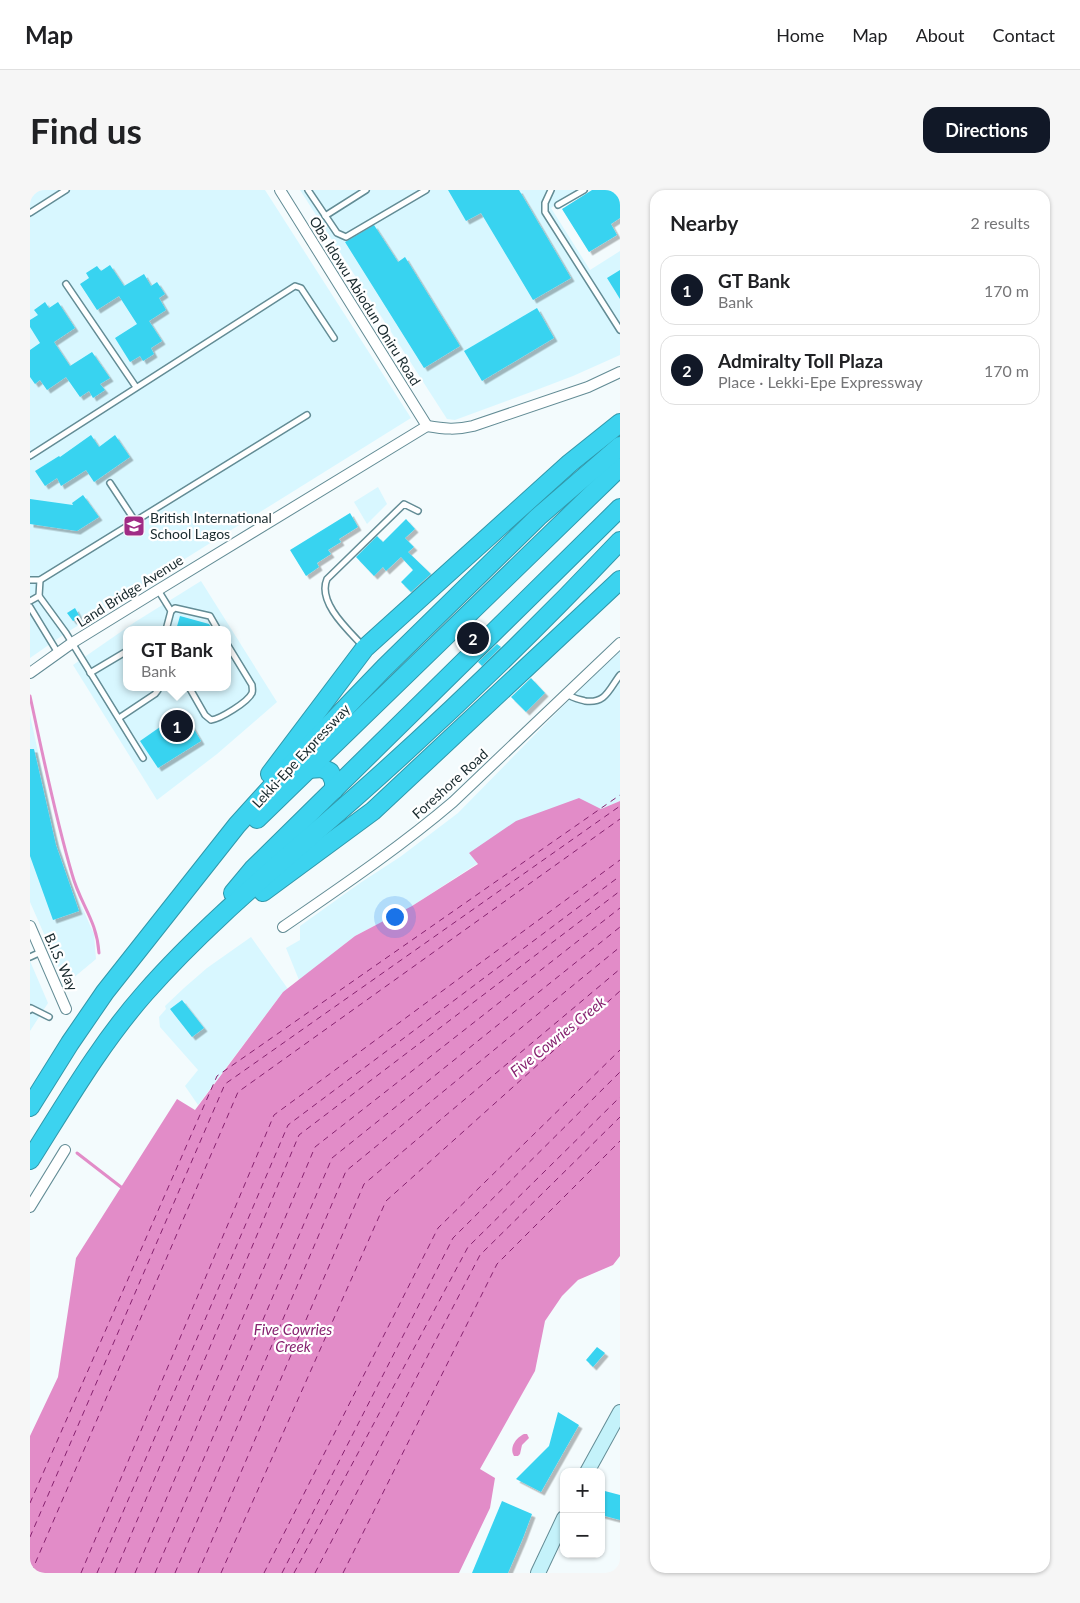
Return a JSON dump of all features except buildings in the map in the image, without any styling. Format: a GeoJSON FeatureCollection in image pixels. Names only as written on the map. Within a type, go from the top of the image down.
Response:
{"type":"FeatureCollection","features":[{"type":"Feature","properties":{"kind":"highway"},"geometry":{"type":"LineString","coordinates":[[188,886],[201,865],[365,648],[570,463],[620,423]]}},
{"type":"Feature","properties":{"kind":"highway","name":"Lekki-Epe Expressway"},"geometry":{"type":"LineString","coordinates":[[30,1107],[105,992],[237,825],[304,751],[384,668],[538,518],[620,446]]}},
{"type":"Feature","properties":{"kind":"highway"},"geometry":{"type":"LineString","coordinates":[[188,886],[620,467]]}},
{"type":"Feature","properties":{"kind":"highway"},"geometry":{"type":"LineString","coordinates":[[30,1160],[109,1038],[146,992],[183,952],[253,869],[620,508]]}},
{"type":"Feature","properties":{"kind":"highway"},"geometry":{"type":"LineString","coordinates":[[183,952],[277,865],[436,725],[500,664],[620,540]]}},
{"type":"Feature","properties":{"kind":"highway"},"geometry":{"type":"LineString","coordinates":[[183,952],[373,811],[620,580]]}},
{"type":"Feature","properties":{"kind":"highway"},"geometry":{"type":"LineString","coordinates":[[308,769],[322,768],[330,772],[334,780],[334,790]]}},
{"type":"Feature","properties":{"kind":"street","name":"Oba Idowu Abiodun Oniru Road"},"geometry":{"type":"LineString","coordinates":[[280,190],[427,426]]}},
{"type":"Feature","properties":{"kind":"street"},"geometry":{"type":"LineString","coordinates":[[427,426],[447,429],[473,426],[588,387],[620,372]]}},
{"type":"Feature","properties":{"kind":"street","name":"Land Bridge Avenue"},"geometry":{"type":"LineString","coordinates":[[30,673],[72,643],[427,426]]}},
{"type":"Feature","properties":{"kind":"street","name":"Foreshore Road"},"geometry":{"type":"LineString","coordinates":[[283,927],[383,858],[453,802],[620,643]]}},
{"type":"Feature","properties":{"kind":"street","name":"B.I.S. Way"},"geometry":{"type":"LineString","coordinates":[[30,926],[66,1008]]}},
{"type":"Feature","properties":{"kind":"street"},"geometry":{"type":"LineString","coordinates":[[30,1207],[65,1150]]}},
{"type":"Feature","properties":{"kind":"street"},"geometry":{"type":"LineString","coordinates":[[589,1468],[620,1412]]}},
{"type":"Feature","properties":{"kind":"street"},"geometry":{"type":"LineString","coordinates":[[538,1573],[560,1526]]}},
{"type":"Feature","properties":{"kind":"lane"},"geometry":{"type":"LineString","coordinates":[[30,213],[66,190]]}},
{"type":"Feature","properties":{"kind":"lane"},"geometry":{"type":"LineString","coordinates":[[309,190],[337,233],[346,237],[419,192],[426,190]]}},
{"type":"Feature","properties":{"kind":"lane"},"geometry":{"type":"LineString","coordinates":[[325,216],[366,190]]}},
{"type":"Feature","properties":{"kind":"lane"},"geometry":{"type":"LineString","coordinates":[[551,190],[545,203],[545,212],[620,330]]}},
{"type":"Feature","properties":{"kind":"lane"},"geometry":{"type":"LineString","coordinates":[[558,205],[584,190]]}},
{"type":"Feature","properties":{"kind":"lane"},"geometry":{"type":"LineString","coordinates":[[66,284],[136,387]]}},
{"type":"Feature","properties":{"kind":"lane"},"geometry":{"type":"LineString","coordinates":[[30,456],[295,286],[301,288],[334,338]]}},
{"type":"Feature","properties":{"kind":"lane"},"geometry":{"type":"LineString","coordinates":[[30,580],[40,580],[307,415]]}},
{"type":"Feature","properties":{"kind":"lane"},"geometry":{"type":"LineString","coordinates":[[110,483],[135,521]]}},
{"type":"Feature","properties":{"kind":"lane"},"geometry":{"type":"LineString","coordinates":[[365,648],[334,612],[324,592],[326,579],[404,504],[418,511]]}},
{"type":"Feature","properties":{"kind":"lane"},"geometry":{"type":"LineString","coordinates":[[40,580],[38,596],[72,643],[143,758]]}},
{"type":"Feature","properties":{"kind":"lane"},"geometry":{"type":"LineString","coordinates":[[158,590],[171,611]]}},
{"type":"Feature","properties":{"kind":"lane"},"geometry":{"type":"LineString","coordinates":[[30,601],[38,596]]}},
{"type":"Feature","properties":{"kind":"lane"},"geometry":{"type":"LineString","coordinates":[[30,607],[58,653]]}},
{"type":"Feature","properties":{"kind":"lane"},"geometry":{"type":"LineString","coordinates":[[167,626],[171,611],[175,608],[210,616],[216,626]]}},
{"type":"Feature","properties":{"kind":"lane"},"geometry":{"type":"LineString","coordinates":[[190,691],[205,716],[211,720],[218,719],[248,698],[252,692],[252,685],[231,651]]}},
{"type":"Feature","properties":{"kind":"lane"},"geometry":{"type":"LineString","coordinates":[[90,672],[123,653]]}},
{"type":"Feature","properties":{"kind":"lane"},"geometry":{"type":"LineString","coordinates":[[567,694],[585,700],[600,700],[605,697],[620,675]]}},
{"type":"Feature","properties":{"kind":"lane"},"geometry":{"type":"LineString","coordinates":[[119,718],[157,691]]}},
{"type":"Feature","properties":{"kind":"lane"},"geometry":{"type":"LineString","coordinates":[[30,957],[41,951]]}},
{"type":"Feature","properties":{"kind":"lane"},"geometry":{"type":"LineString","coordinates":[[30,1008],[49,1016]]}},
{"type":"Feature","properties":{"kind":"shaded area","name":"British International School Lagos"},"geometry":{"type":"Polygon","coordinates":[[[30,190],[265,190],[411,418],[66,633],[30,658],[30,190]]]}},
{"type":"Feature","properties":{"kind":"shaded area"},"geometry":{"type":"Polygon","coordinates":[[[300,190],[579,190],[551,208],[590,270],[620,251],[620,355],[531,392],[455,420],[447,419],[300,190]]]}},
{"type":"Feature","properties":{"kind":"shaded area"},"geometry":{"type":"Polygon","coordinates":[[[378,487],[387,504],[367,524],[354,502],[378,487]]]}},
{"type":"Feature","properties":{"kind":"shaded area"},"geometry":{"type":"Polygon","coordinates":[[[201,581],[229,626],[129,626],[201,581]]]}},
{"type":"Feature","properties":{"kind":"shaded area"},"geometry":{"type":"Polygon","coordinates":[[[231,629],[277,702],[217,754],[157,800],[73,665],[123,630],[123,691],[231,691],[231,629]]]}},
{"type":"Feature","properties":{"kind":"shaded area"},"geometry":{"type":"Polygon","coordinates":[[[620,651],[620,801],[469,853],[478,863],[412,906],[355,936],[299,980],[286,948],[300,940],[300,926],[400,857],[458,813],[620,651]]]}},
{"type":"Feature","properties":{"kind":"shaded area"},"geometry":{"type":"Polygon","coordinates":[[[30,715],[56,835],[72,885],[94,934],[96,959],[66,984],[30,902],[30,715]]]}},
{"type":"Feature","properties":{"kind":"shaded area"},"geometry":{"type":"Polygon","coordinates":[[[251,937],[288,989],[283,992],[198,1105],[185,1086],[198,1070],[160,1027],[159,1017],[166,1009],[165,1006],[207,968],[251,937]]]}},
{"type":"Feature","properties":{"kind":"shaded area"},"geometry":{"type":"Polygon","coordinates":[[[30,961],[48,1003],[30,1031],[30,961]]]}},
{"type":"Feature","properties":{"kind":"water","name":"Five Cowries Creek"},"geometry":{"type":"Polygon","coordinates":[[[579,798],[601,809],[620,801],[620,1256],[613,1265],[578,1280],[562,1296],[545,1321],[535,1371],[480,1469],[495,1478],[490,1508],[459,1573],[30,1573],[30,1436],[58,1377],[76,1258],[177,1099],[195,1110],[283,992],[355,936],[412,906],[478,864],[469,853],[516,821],[579,798]]]}},
{"type":"Feature","properties":{"kind":"water"},"geometry":{"type":"Polygon","coordinates":[[[524,1434],[527,1434],[529,1438],[522,1445],[520,1454],[514,1456],[512,1449],[514,1443],[524,1434]]]}},
{"type":"Feature","properties":{"kind":"waterway"},"geometry":{"type":"LineString","coordinates":[[30,696],[66,852],[75,885],[92,921],[98,941],[99,953]]}},
{"type":"Feature","properties":{"kind":"waterway"},"geometry":{"type":"LineString","coordinates":[[77,1153],[121,1187]]}},
{"type":"Feature","properties":{"kind":"ferry route"},"geometry":{"type":"LineString","coordinates":[[30,1503],[217,1076],[620,795]]}},
{"type":"Feature","properties":{"kind":"ferry route"},"geometry":{"type":"LineString","coordinates":[[30,1537],[225,1084],[620,806]]}},
{"type":"Feature","properties":{"kind":"ferry route"},"geometry":{"type":"LineString","coordinates":[[31,1573],[238,1092],[620,819]]}},
{"type":"Feature","properties":{"kind":"ferry route"},"geometry":{"type":"LineString","coordinates":[[81,1573],[274,1115],[620,860]]}},
{"type":"Feature","properties":{"kind":"ferry route"},"geometry":{"type":"LineString","coordinates":[[97,1573],[288,1125],[620,876]]}},
{"type":"Feature","properties":{"kind":"ferry route"},"geometry":{"type":"LineString","coordinates":[[115,1573],[299,1135],[620,891]]}},
{"type":"Feature","properties":{"kind":"ferry route"},"geometry":{"type":"LineString","coordinates":[[135,1573],[315,1147],[620,908]]}},
{"type":"Feature","properties":{"kind":"ferry route"},"geometry":{"type":"LineString","coordinates":[[155,1573],[332,1158],[620,927]]}},
{"type":"Feature","properties":{"kind":"ferry route"},"geometry":{"type":"LineString","coordinates":[[175,1573],[346,1171],[620,947]]}},
{"type":"Feature","properties":{"kind":"ferry route"},"geometry":{"type":"LineString","coordinates":[[198,1573],[364,1184],[620,969]]}},
{"type":"Feature","properties":{"kind":"ferry route"},"geometry":{"type":"LineString","coordinates":[[221,1573],[386,1201],[620,991]]}},
{"type":"Feature","properties":{"kind":"ferry route"},"geometry":{"type":"LineString","coordinates":[[264,1573],[438,1228],[620,1050]]}},
{"type":"Feature","properties":{"kind":"ferry route"},"geometry":{"type":"LineString","coordinates":[[282,1573],[453,1238],[620,1072]]}},
{"type":"Feature","properties":{"kind":"ferry route"},"geometry":{"type":"LineString","coordinates":[[294,1573],[468,1247],[620,1097]]}},
{"type":"Feature","properties":{"kind":"ferry route"},"geometry":{"type":"LineString","coordinates":[[315,1573],[480,1255],[620,1117]]}},
{"type":"Feature","properties":{"kind":"ferry route"},"geometry":{"type":"LineString","coordinates":[[343,1573],[497,1264],[620,1141]]}},
{"type":"Feature","properties":{"kind":"place","name":"British International School Lagos"},"geometry":{"type":"Point","coordinates":[134,526]}},
{"type":"Feature","properties":{"kind":"place","name":"Admiralty Toll Plaza"},"geometry":{"type":"Point","coordinates":[473,638]}},
{"type":"Feature","properties":{"kind":"place","name":"GT Bank"},"geometry":{"type":"Point","coordinates":[177,726]}}]}
